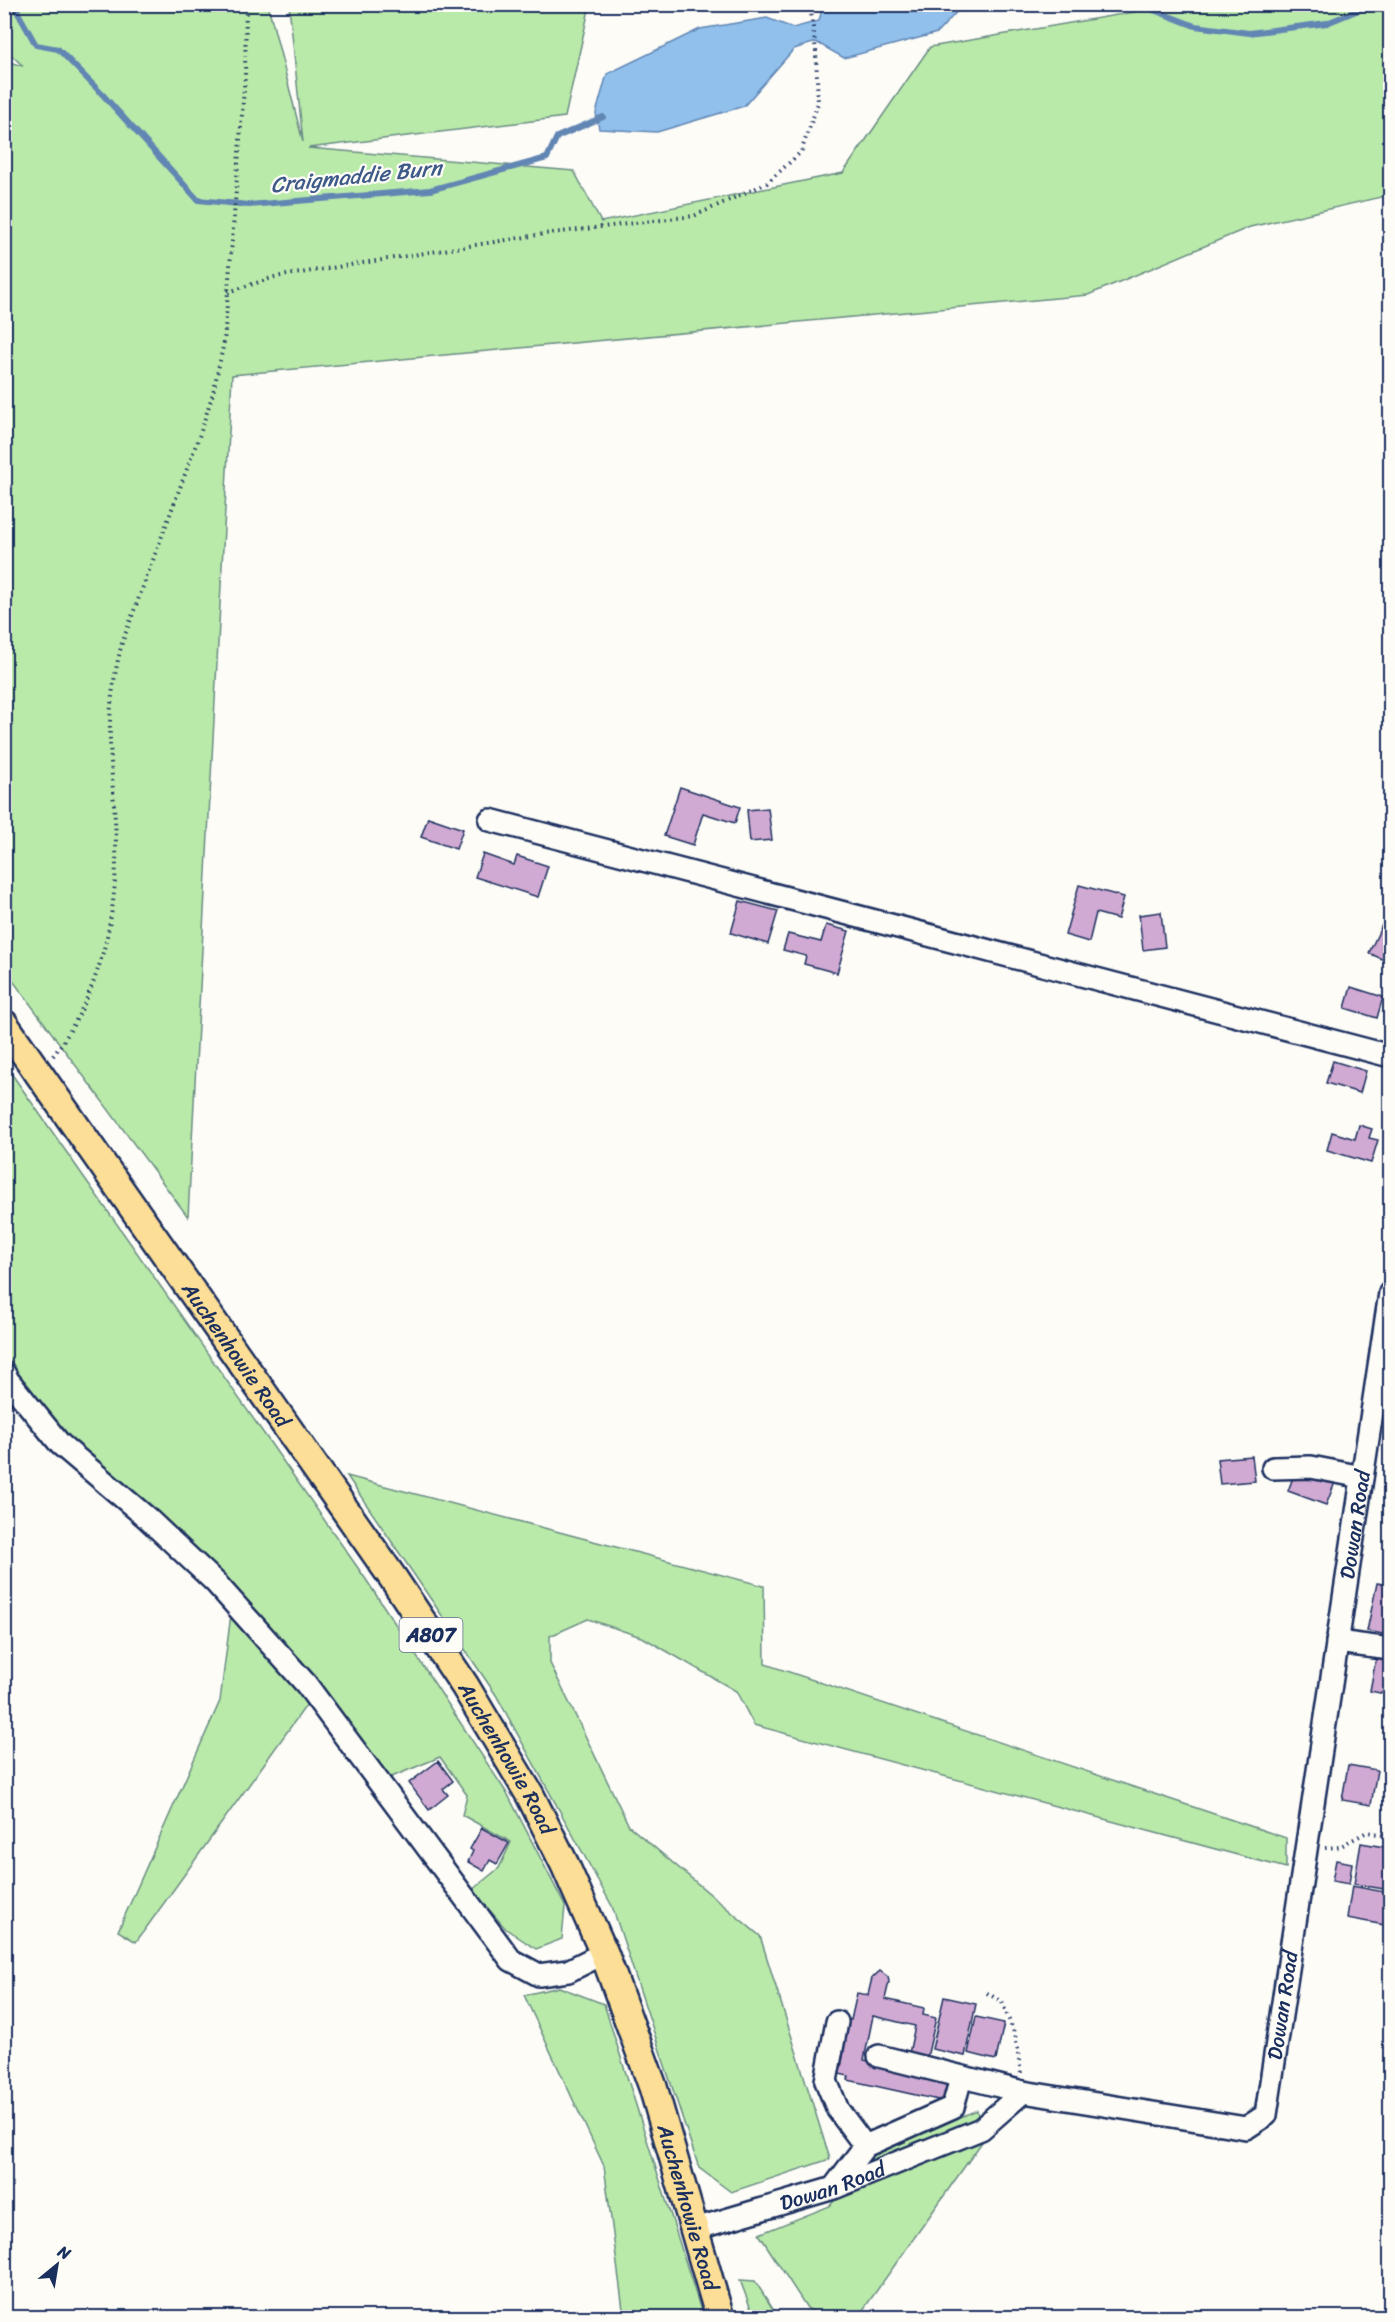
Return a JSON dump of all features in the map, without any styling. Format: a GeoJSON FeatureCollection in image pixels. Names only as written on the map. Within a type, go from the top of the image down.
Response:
{"type":"FeatureCollection","features":[{"type":"Feature","properties":{"kind":"main road","name":"Auchenhowie Road"},"geometry":{"type":"LineString","coordinates":[[4,1024],[393,1578],[465,1686],[530,1795],[565,1865],[604,1953],[653,2087],[720,2318]]}},
{"type":"Feature","properties":{"kind":"street"},"geometry":{"type":"LineString","coordinates":[[490,820],[1390,1056]]}},
{"type":"Feature","properties":{"kind":"street","name":"Dowan Road"},"geometry":{"type":"LineString","coordinates":[[695,2229],[834,2188],[981,2129],[1023,2092],[1246,2128],[1266,2115],[1390,1293]]}},
{"type":"Feature","properties":{"kind":"street"},"geometry":{"type":"LineString","coordinates":[[4,1373],[60,1444],[146,1517],[215,1582],[306,1683],[511,1960],[539,1974],[568,1971],[604,1953]]}},
{"type":"Feature","properties":{"kind":"street"},"geometry":{"type":"LineString","coordinates":[[1273,1468],[1318,1467],[1362,1477]]}},
{"type":"Feature","properties":{"kind":"street"},"geometry":{"type":"LineString","coordinates":[[1337,1642],[1390,1649]]}},
{"type":"Feature","properties":{"kind":"street"},"geometry":{"type":"LineString","coordinates":[[837,2022],[826,2080],[838,2110],[865,2146]]}},
{"type":"Feature","properties":{"kind":"street"},"geometry":{"type":"LineString","coordinates":[[879,2056],[1023,2092]]}},
{"type":"Feature","properties":{"kind":"street"},"geometry":{"type":"LineString","coordinates":[[834,2188],[865,2146],[953,2107],[961,2078]]}},
{"type":"Feature","properties":{"kind":"path"},"geometry":{"type":"LineString","coordinates":[[4,18],[25,4]]}},
{"type":"Feature","properties":{"kind":"path"},"geometry":{"type":"LineString","coordinates":[[37,1071],[54,1055],[69,1034],[87,999],[100,963],[112,916],[116,861],[110,736],[114,672],[122,644],[163,538],[213,393],[224,342],[245,76],[246,4]]}},
{"type":"Feature","properties":{"kind":"path"},"geometry":{"type":"LineString","coordinates":[[228,292],[286,275],[544,234],[694,216],[767,183],[801,152],[818,104],[816,51],[810,4]]}},
{"type":"Feature","properties":{"kind":"path"},"geometry":{"type":"LineString","coordinates":[[1306,1850],[1339,1847],[1367,1832],[1390,1836]]}},
{"type":"Feature","properties":{"kind":"path"},"geometry":{"type":"LineString","coordinates":[[987,1993],[1002,2002],[1015,2035],[1023,2092]]}},
{"type":"Feature","properties":{"kind":"green space"},"geometry":{"type":"Polygon","coordinates":[[[5,4],[268,5],[303,142],[289,5],[590,5],[565,117],[308,148],[574,171],[601,222],[843,173],[930,47],[1175,5],[1390,5],[1390,195],[1250,227],[1088,295],[232,375],[188,1217],[5,970],[5,61],[23,66],[5,49],[5,4]]]}},
{"type":"Feature","properties":{"kind":"green space"},"geometry":{"type":"Polygon","coordinates":[[[4,1063],[365,1578],[508,1795],[565,1906],[562,1939],[536,1949],[506,1929],[472,1890],[499,1868],[511,1842],[462,1815],[467,1795],[440,1757],[389,1778],[320,1686],[136,1942],[118,1931],[220,1701],[234,1590],[69,1440],[14,1373],[5,1351],[4,1063]]]}},
{"type":"Feature","properties":{"kind":"green space"},"geometry":{"type":"Polygon","coordinates":[[[347,1476],[764,1586],[765,1664],[1286,1838],[1286,1868],[754,1725],[736,1691],[644,1638],[588,1619],[550,1636],[550,1663],[629,1826],[760,1936],[830,2159],[731,2192],[699,2168],[612,1906],[496,1695],[347,1476]]]}},
{"type":"Feature","properties":{"kind":"green space"},"geometry":{"type":"Polygon","coordinates":[[[559,1987],[604,2004],[703,2317],[624,2317],[604,2166],[524,1995],[559,1987]]]}},
{"type":"Feature","properties":{"kind":"green space"},"geometry":{"type":"Polygon","coordinates":[[[977,2110],[982,2142],[858,2317],[822,2317],[807,2308],[759,2234],[830,2206],[870,2155],[977,2110]]]}},
{"type":"Feature","properties":{"kind":"green space"},"geometry":{"type":"Polygon","coordinates":[[[740,2280],[755,2281],[778,2317],[754,2317],[740,2280]]]}},
{"type":"Feature","properties":{"kind":"water"},"geometry":{"type":"Polygon","coordinates":[[[823,5],[963,5],[937,33],[844,58],[816,42],[794,49],[744,106],[657,132],[599,129],[596,113],[607,74],[700,29],[767,18],[793,28],[819,21],[823,5]]]}},
{"type":"Feature","properties":{"kind":"building"},"geometry":{"type":"Polygon","coordinates":[[[680,787],[740,807],[735,823],[703,813],[693,845],[664,836],[680,787]]]}},
{"type":"Feature","properties":{"kind":"building"},"geometry":{"type":"Polygon","coordinates":[[[768,808],[772,840],[750,842],[747,810],[768,808]]]}},
{"type":"Feature","properties":{"kind":"building"},"geometry":{"type":"Polygon","coordinates":[[[428,817],[463,829],[456,849],[421,837],[428,817]]]}},
{"type":"Feature","properties":{"kind":"building"},"geometry":{"type":"Polygon","coordinates":[[[483,854],[514,865],[517,856],[548,866],[538,897],[475,877],[483,854]]]}},
{"type":"Feature","properties":{"kind":"building"},"geometry":{"type":"Polygon","coordinates":[[[1079,885],[1124,897],[1118,919],[1096,913],[1089,942],[1065,935],[1079,885]]]}},
{"type":"Feature","properties":{"kind":"building"},"geometry":{"type":"Polygon","coordinates":[[[740,901],[778,911],[768,944],[731,933],[740,901]]]}},
{"type":"Feature","properties":{"kind":"building"},"geometry":{"type":"Polygon","coordinates":[[[1161,912],[1165,947],[1143,950],[1139,915],[1161,912]]]}},
{"type":"Feature","properties":{"kind":"building"},"geometry":{"type":"Polygon","coordinates":[[[1387,914],[1390,916],[1390,963],[1369,953],[1387,914]]]}},
{"type":"Feature","properties":{"kind":"building"},"geometry":{"type":"Polygon","coordinates":[[[826,925],[849,931],[837,973],[804,964],[806,956],[783,950],[788,934],[821,942],[826,925]]]}},
{"type":"Feature","properties":{"kind":"building"},"geometry":{"type":"Polygon","coordinates":[[[1351,987],[1383,997],[1377,1018],[1345,1008],[1351,987]]]}},
{"type":"Feature","properties":{"kind":"building"},"geometry":{"type":"Polygon","coordinates":[[[1333,1061],[1366,1071],[1360,1093],[1326,1083],[1333,1061]]]}},
{"type":"Feature","properties":{"kind":"building"},"geometry":{"type":"Polygon","coordinates":[[[1359,1125],[1372,1129],[1369,1138],[1378,1140],[1371,1163],[1327,1150],[1332,1132],[1355,1139],[1359,1125]]]}},
{"type":"Feature","properties":{"kind":"building"},"geometry":{"type":"Polygon","coordinates":[[[1252,1456],[1255,1481],[1220,1484],[1217,1459],[1252,1456]]]}},
{"type":"Feature","properties":{"kind":"building"},"geometry":{"type":"Polygon","coordinates":[[[1295,1472],[1311,1478],[1314,1472],[1336,1480],[1326,1505],[1288,1491],[1295,1472]]]}},
{"type":"Feature","properties":{"kind":"building"},"geometry":{"type":"Polygon","coordinates":[[[1377,1583],[1390,1585],[1388,1635],[1367,1631],[1377,1583]]]}},
{"type":"Feature","properties":{"kind":"building"},"geometry":{"type":"Polygon","coordinates":[[[1376,1658],[1390,1660],[1390,1695],[1370,1691],[1376,1658]]]}},
{"type":"Feature","properties":{"kind":"building"},"geometry":{"type":"Polygon","coordinates":[[[438,1761],[453,1781],[443,1789],[448,1795],[429,1810],[409,1783],[438,1761]]]}},
{"type":"Feature","properties":{"kind":"building"},"geometry":{"type":"Polygon","coordinates":[[[1348,1765],[1377,1770],[1371,1805],[1342,1800],[1348,1765]]]}},
{"type":"Feature","properties":{"kind":"building"},"geometry":{"type":"Polygon","coordinates":[[[482,1828],[509,1843],[497,1864],[490,1860],[484,1871],[468,1862],[473,1851],[470,1849],[482,1828]]]}},
{"type":"Feature","properties":{"kind":"building"},"geometry":{"type":"Polygon","coordinates":[[[1361,1843],[1390,1848],[1390,1890],[1354,1884],[1361,1843]]]}},
{"type":"Feature","properties":{"kind":"building"},"geometry":{"type":"Polygon","coordinates":[[[1336,1860],[1352,1863],[1349,1884],[1332,1881],[1336,1860]]]}},
{"type":"Feature","properties":{"kind":"building"},"geometry":{"type":"Polygon","coordinates":[[[1352,1886],[1390,1893],[1390,1926],[1347,1918],[1352,1886]]]}},
{"type":"Feature","properties":{"kind":"building"},"geometry":{"type":"Polygon","coordinates":[[[880,1971],[888,1977],[889,1982],[885,1999],[924,2008],[923,2015],[936,2018],[926,2062],[908,2058],[915,2026],[873,2016],[864,2060],[948,2079],[943,2101],[848,2080],[849,2076],[839,2074],[844,2052],[836,2051],[844,2018],[851,2020],[857,1993],[868,1995],[872,1978],[880,1971]]]}},
{"type":"Feature","properties":{"kind":"building"},"geometry":{"type":"Polygon","coordinates":[[[944,1997],[976,2004],[965,2056],[932,2049],[944,1997]]]}},
{"type":"Feature","properties":{"kind":"building"},"geometry":{"type":"Polygon","coordinates":[[[976,2017],[1004,2023],[996,2060],[968,2053],[976,2017]]]}},
{"type":"Feature","properties":{"kind":"waterway","name":"Craigmaddie Burn"},"geometry":{"type":"LineString","coordinates":[[13,4],[36,45],[58,49],[198,200],[249,205],[430,190],[547,158],[557,137],[603,117]]}},
{"type":"Feature","properties":{"kind":"waterway","name":"Craigmaddie Burn"},"geometry":{"type":"LineString","coordinates":[[1138,4],[1195,26],[1249,33],[1327,23],[1373,4]]}}]}
